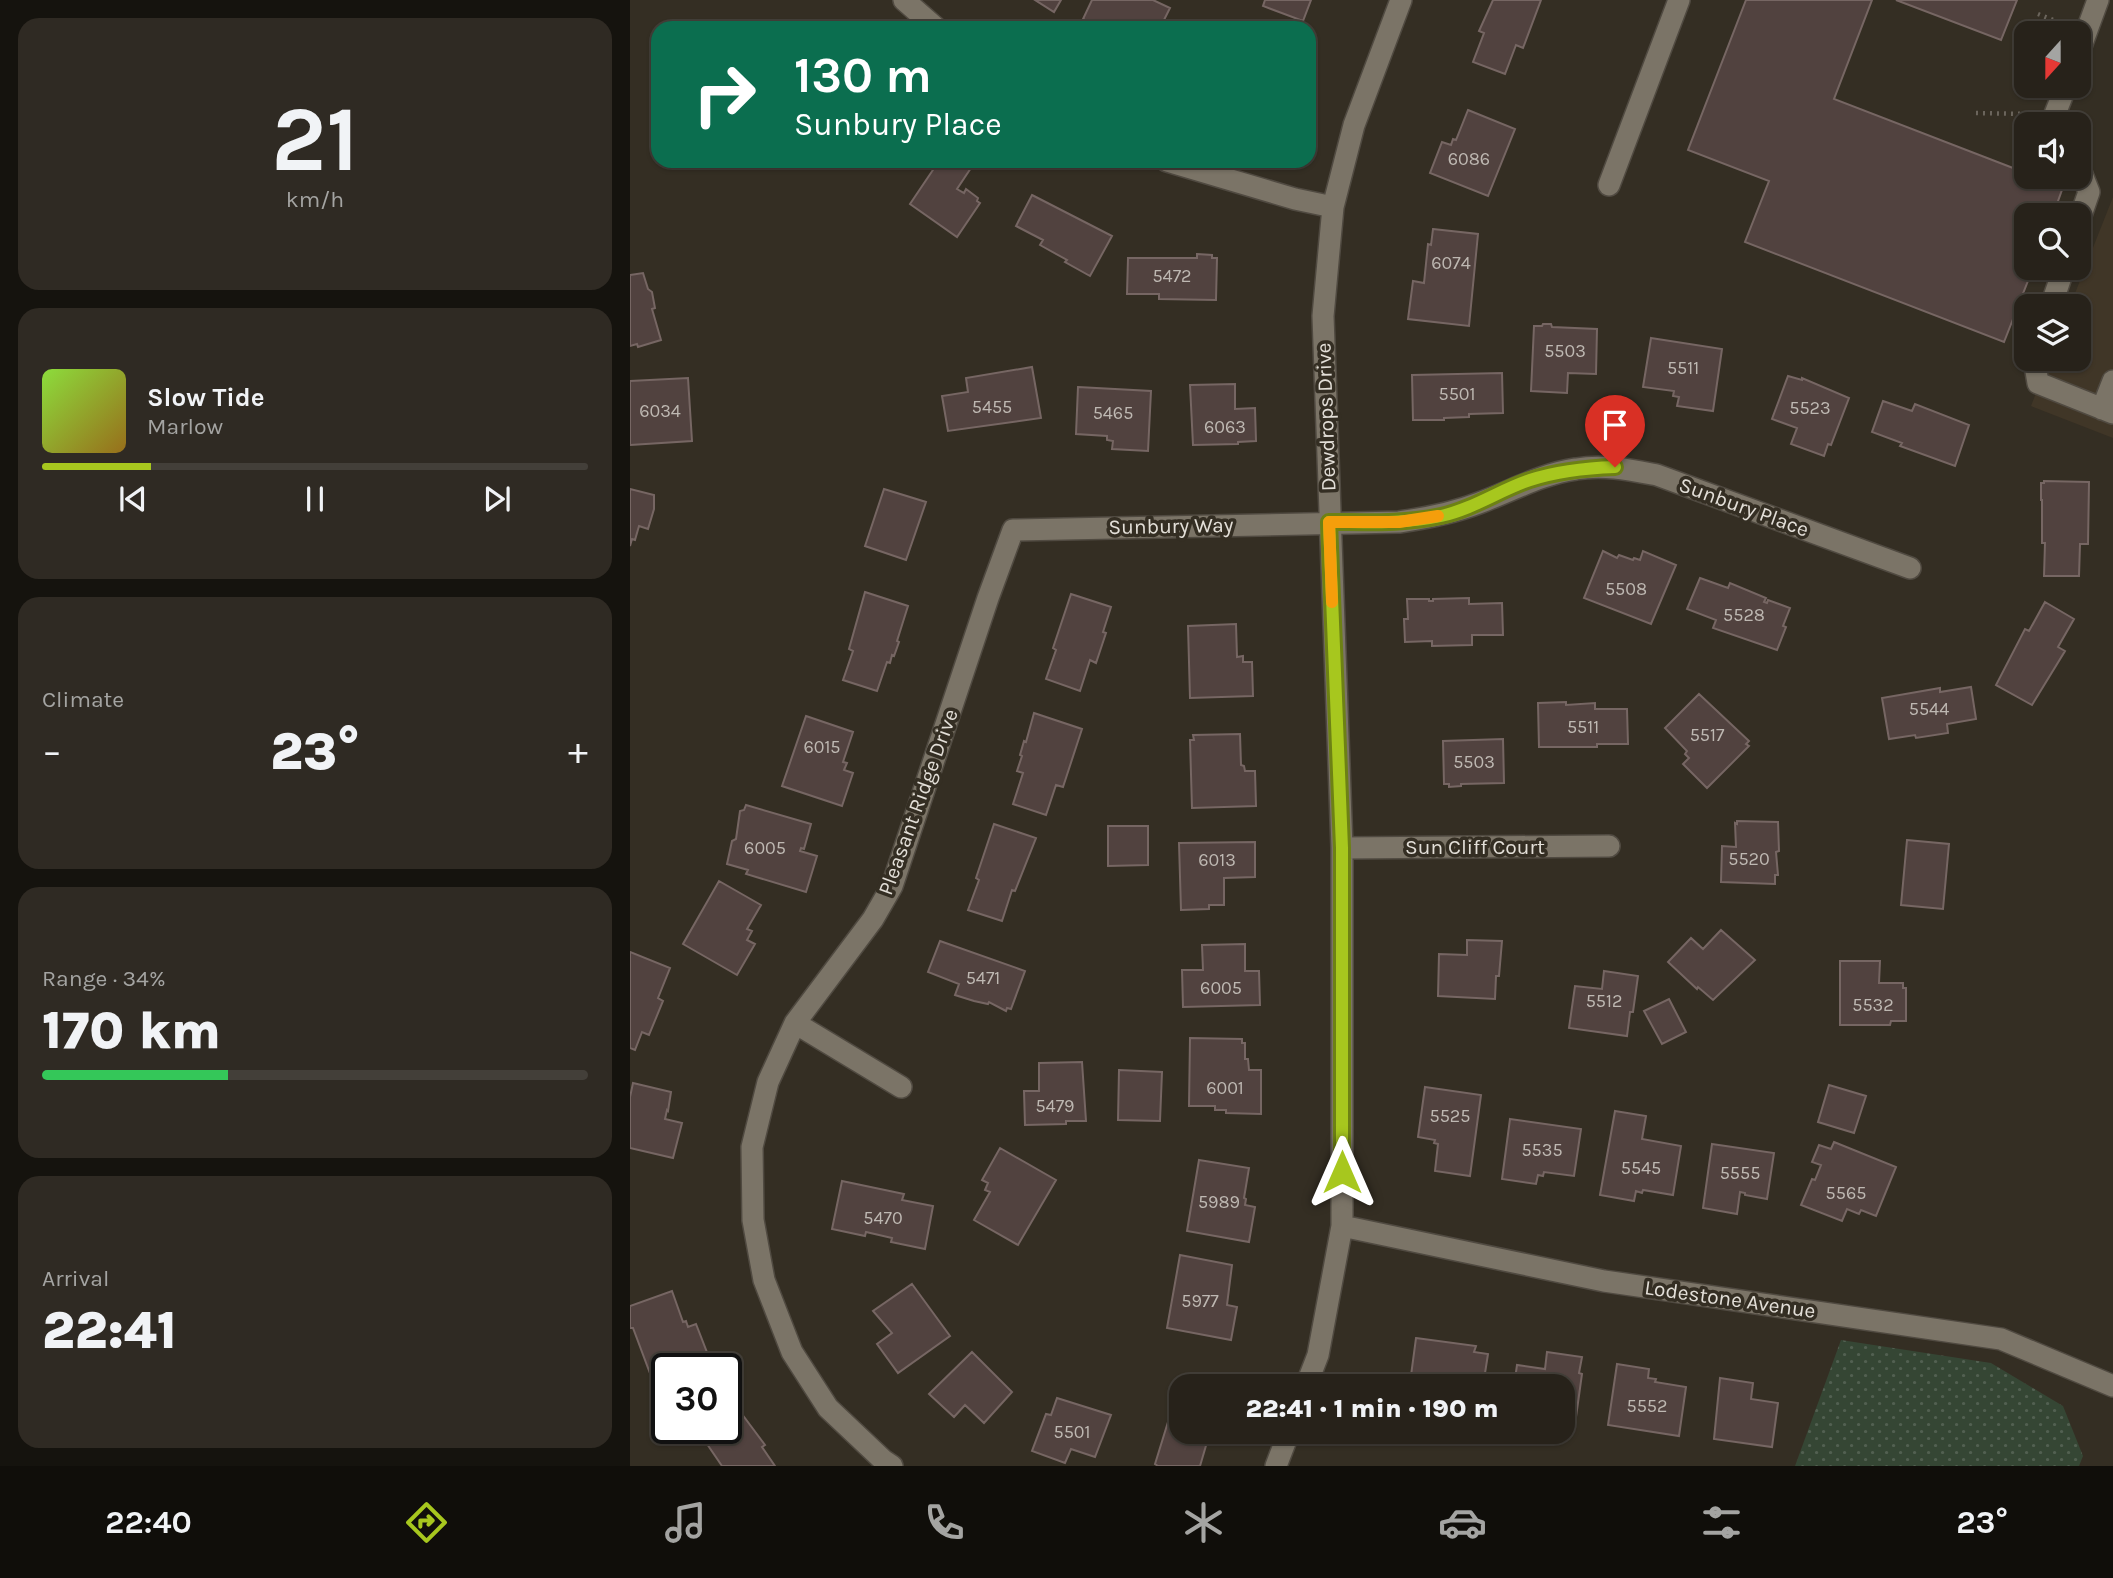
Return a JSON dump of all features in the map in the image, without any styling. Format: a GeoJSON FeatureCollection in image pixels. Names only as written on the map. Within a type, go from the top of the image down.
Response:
{"type":"FeatureCollection","features":[{"type":"Feature","properties":{"kind":"street"},"geometry":{"type":"LineString","coordinates":[[904,0],[928,21]]}},
{"type":"Feature","properties":{"kind":"street","name":"Dewdrops Drive"},"geometry":{"type":"LineString","coordinates":[[1311,1374],[1318,1355],[1342,1226],[1342,848],[1323,316],[1333,207],[1354,125],[1401,0]]}},
{"type":"Feature","properties":{"kind":"street"},"geometry":{"type":"LineString","coordinates":[[1609,185],[1679,0]]}},
{"type":"Feature","properties":{"kind":"street"},"geometry":{"type":"LineString","coordinates":[[2090,21],[2098,0]]}},
{"type":"Feature","properties":{"kind":"street"},"geometry":{"type":"LineString","coordinates":[[1191,168],[1295,199],[1333,207]]}},
{"type":"Feature","properties":{"kind":"street"},"geometry":{"type":"LineString","coordinates":[[2036,371],[2038,383],[2107,411],[2113,381]]}},
{"type":"Feature","properties":{"kind":"street","name":"Sunbury Place"},"geometry":{"type":"LineString","coordinates":[[1329,522],[1399,522],[1443,515],[1480,503],[1530,480],[1577,468],[1615,467],[1657,475],[1910,568]]}},
{"type":"Feature","properties":{"kind":"street","name":"Sunbury Way"},"geometry":{"type":"LineString","coordinates":[[1013,530],[1329,522]]}},
{"type":"Feature","properties":{"kind":"street","name":"Pleasant Ridge Drive"},"geometry":{"type":"LineString","coordinates":[[892,1466],[883,1461],[828,1408],[792,1352],[764,1280],[753,1220],[752,1147],[768,1082],[795,1023],[873,919],[892,886],[1013,530]]}},
{"type":"Feature","properties":{"kind":"street","name":"Sun Cliff Court"},"geometry":{"type":"LineString","coordinates":[[1342,848],[1609,846]]}},
{"type":"Feature","properties":{"kind":"street"},"geometry":{"type":"LineString","coordinates":[[795,1023],[901,1087]]}},
{"type":"Feature","properties":{"kind":"street","name":"Lodestone Avenue"},"geometry":{"type":"LineString","coordinates":[[1342,1226],[1604,1281],[2001,1339],[2113,1386]]}},
{"type":"Feature","properties":{"kind":"street"},"geometry":{"type":"LineString","coordinates":[[1276,1466],[1284,1444]]}},
{"type":"Feature","properties":{"kind":"path"},"geometry":{"type":"LineString","coordinates":[[1976,113],[2014,116]]}},
{"type":"Feature","properties":{"kind":"shaded area"},"geometry":{"type":"Polygon","coordinates":[[[2113,197],[2113,438],[2031,406],[2044,371],[2091,371],[2091,294],[2075,294],[2080,280],[2091,280],[2091,253],[2113,197]]]}},
{"type":"Feature","properties":{"kind":"green space"},"geometry":{"type":"Polygon","coordinates":[[[1841,1340],[1991,1363],[2063,1406],[2083,1456],[2079,1466],[1795,1466],[1841,1340]]]}},
{"type":"Feature","properties":{"kind":"building"},"geometry":{"type":"Polygon","coordinates":[[[1035,0],[1061,0],[1054,12],[1035,0]]]}},
{"type":"Feature","properties":{"kind":"building"},"geometry":{"type":"Polygon","coordinates":[[[1092,0],[1153,0],[1170,8],[1164,21],[1083,19],[1092,0]]]}},
{"type":"Feature","properties":{"kind":"building"},"geometry":{"type":"Polygon","coordinates":[[[1265,0],[1311,0],[1303,21],[1263,6],[1265,0]]]}},
{"type":"Feature","properties":{"kind":"building"},"geometry":{"type":"Polygon","coordinates":[[[1493,0],[1541,0],[1523,48],[1516,45],[1505,74],[1473,62],[1484,33],[1479,31],[1493,0]]]}},
{"type":"Feature","properties":{"kind":"building"},"geometry":{"type":"Polygon","coordinates":[[[1746,0],[1872,0],[1834,99],[2014,168],[2014,189],[2062,189],[2057,203],[2014,203],[2014,280],[2028,280],[2023,294],[2014,294],[2014,316],[2004,342],[1745,242],[1769,181],[1688,150],[1746,0]]]}},
{"type":"Feature","properties":{"kind":"building"},"geometry":{"type":"Polygon","coordinates":[[[1896,0],[2017,0],[2001,40],[1896,0]]]}},
{"type":"Feature","properties":{"kind":"building"},"geometry":{"type":"Polygon","coordinates":[[[1468,110],[1515,129],[1488,196],[1430,173],[1442,142],[1451,145],[1453,139],[1456,140],[1468,110]]]}},
{"type":"Feature","properties":{"kind":"building"},"geometry":{"type":"Polygon","coordinates":[[[934,168],[971,168],[957,189],[964,193],[966,189],[978,198],[980,203],[957,237],[910,204],[934,168]]]}},
{"type":"Feature","properties":{"kind":"building"},"geometry":{"type":"Polygon","coordinates":[[[1032,195],[1112,236],[1090,276],[1040,245],[1043,240],[1016,226],[1032,195]]]}},
{"type":"Feature","properties":{"kind":"building"},"geometry":{"type":"Polygon","coordinates":[[[1433,229],[1478,234],[1469,326],[1408,319],[1413,281],[1424,283],[1428,244],[1431,245],[1433,229]]]}},
{"type":"Feature","properties":{"kind":"building"},"geometry":{"type":"Polygon","coordinates":[[[1197,254],[1217,258],[1216,300],[1159,299],[1159,294],[1127,294],[1128,258],[1197,258],[1197,254]]]}},
{"type":"Feature","properties":{"kind":"building"},"geometry":{"type":"Polygon","coordinates":[[[643,273],[648,289],[652,292],[655,308],[652,309],[661,340],[638,347],[637,344],[630,346],[630,275],[643,273]]]}},
{"type":"Feature","properties":{"kind":"building"},"geometry":{"type":"Polygon","coordinates":[[[1551,324],[1552,327],[1597,329],[1596,374],[1568,373],[1567,393],[1531,391],[1534,326],[1551,324]]]}},
{"type":"Feature","properties":{"kind":"building"},"geometry":{"type":"Polygon","coordinates":[[[1651,338],[1722,349],[1713,411],[1677,406],[1679,397],[1673,396],[1674,391],[1643,387],[1651,338]]]}},
{"type":"Feature","properties":{"kind":"building"},"geometry":{"type":"Polygon","coordinates":[[[1032,367],[1041,418],[948,431],[942,396],[968,392],[966,378],[1032,367]]]}},
{"type":"Feature","properties":{"kind":"building"},"geometry":{"type":"Polygon","coordinates":[[[1502,373],[1503,413],[1469,414],[1469,417],[1444,420],[1413,420],[1412,375],[1502,373]]]}},
{"type":"Feature","properties":{"kind":"building"},"geometry":{"type":"Polygon","coordinates":[[[1788,376],[1802,378],[1849,398],[1824,456],[1791,444],[1797,428],[1772,419],[1788,376]]]}},
{"type":"Feature","properties":{"kind":"building"},"geometry":{"type":"Polygon","coordinates":[[[688,378],[692,441],[630,445],[630,381],[688,378]]]}},
{"type":"Feature","properties":{"kind":"building"},"geometry":{"type":"Polygon","coordinates":[[[1235,384],[1235,409],[1255,408],[1256,441],[1193,445],[1190,385],[1235,384]]]}},
{"type":"Feature","properties":{"kind":"building"},"geometry":{"type":"Polygon","coordinates":[[[1078,387],[1151,391],[1148,451],[1112,449],[1113,441],[1107,440],[1107,436],[1076,434],[1078,387]]]}},
{"type":"Feature","properties":{"kind":"building"},"geometry":{"type":"Polygon","coordinates":[[[1883,401],[1912,411],[1915,404],[1969,425],[1955,466],[1900,446],[1902,443],[1872,432],[1883,401]]]}},
{"type":"Feature","properties":{"kind":"building"},"geometry":{"type":"Polygon","coordinates":[[[2089,482],[2088,544],[2080,544],[2079,576],[2044,576],[2041,483],[2089,482]]]}},
{"type":"Feature","properties":{"kind":"building"},"geometry":{"type":"Polygon","coordinates":[[[630,489],[654,495],[654,509],[648,529],[639,526],[630,546],[630,489]]]}},
{"type":"Feature","properties":{"kind":"building"},"geometry":{"type":"Polygon","coordinates":[[[884,489],[926,502],[906,560],[865,546],[884,489]]]}},
{"type":"Feature","properties":{"kind":"building"},"geometry":{"type":"Polygon","coordinates":[[[1603,551],[1617,558],[1619,555],[1640,560],[1643,551],[1676,565],[1651,624],[1584,598],[1603,551]]]}},
{"type":"Feature","properties":{"kind":"building"},"geometry":{"type":"Polygon","coordinates":[[[1700,578],[1728,588],[1730,583],[1766,598],[1764,602],[1767,603],[1768,600],[1790,608],[1777,650],[1713,628],[1716,620],[1687,609],[1700,578]]]}},
{"type":"Feature","properties":{"kind":"building"},"geometry":{"type":"Polygon","coordinates":[[[865,592],[908,606],[894,656],[892,655],[890,663],[887,662],[877,691],[843,680],[853,651],[849,649],[865,592]]]}},
{"type":"Feature","properties":{"kind":"building"},"geometry":{"type":"Polygon","coordinates":[[[1071,594],[1111,607],[1096,663],[1090,660],[1080,691],[1046,679],[1071,594]]]}},
{"type":"Feature","properties":{"kind":"building"},"geometry":{"type":"Polygon","coordinates":[[[1469,598],[1469,604],[1502,603],[1503,635],[1472,635],[1472,645],[1432,646],[1432,641],[1405,642],[1407,599],[1433,601],[1469,598]]]}},
{"type":"Feature","properties":{"kind":"building"},"geometry":{"type":"Polygon","coordinates":[[[2045,602],[2074,619],[2058,647],[2065,651],[2032,705],[1996,685],[2025,629],[2029,631],[2045,602]]]}},
{"type":"Feature","properties":{"kind":"building"},"geometry":{"type":"Polygon","coordinates":[[[1236,624],[1237,657],[1243,656],[1243,662],[1252,662],[1253,696],[1190,698],[1188,626],[1236,624]]]}},
{"type":"Feature","properties":{"kind":"building"},"geometry":{"type":"Polygon","coordinates":[[[1971,687],[1976,719],[1947,724],[1948,733],[1889,739],[1882,698],[1940,688],[1940,692],[1971,687]]]}},
{"type":"Feature","properties":{"kind":"building"},"geometry":{"type":"Polygon","coordinates":[[[1699,694],[1749,741],[1746,744],[1749,746],[1707,788],[1683,764],[1689,758],[1685,754],[1687,751],[1665,728],[1699,694]]]}},
{"type":"Feature","properties":{"kind":"building"},"geometry":{"type":"Polygon","coordinates":[[[1566,702],[1566,705],[1595,703],[1595,709],[1627,709],[1628,744],[1539,747],[1538,703],[1566,702]]]}},
{"type":"Feature","properties":{"kind":"building"},"geometry":{"type":"Polygon","coordinates":[[[1034,713],[1082,729],[1063,787],[1056,785],[1046,815],[1013,804],[1023,773],[1017,771],[1022,756],[1020,755],[1034,713]]]}},
{"type":"Feature","properties":{"kind":"building"},"geometry":{"type":"Polygon","coordinates":[[[806,716],[853,732],[843,762],[847,763],[844,770],[853,773],[842,806],[782,786],[806,716]]]}},
{"type":"Feature","properties":{"kind":"building"},"geometry":{"type":"Polygon","coordinates":[[[1240,734],[1241,765],[1245,771],[1255,771],[1256,806],[1192,808],[1190,740],[1194,740],[1193,735],[1240,734]]]}},
{"type":"Feature","properties":{"kind":"building"},"geometry":{"type":"Polygon","coordinates":[[[1503,739],[1504,783],[1461,784],[1449,787],[1449,784],[1444,784],[1443,741],[1503,739]]]}},
{"type":"Feature","properties":{"kind":"building"},"geometry":{"type":"Polygon","coordinates":[[[746,805],[811,824],[804,849],[801,848],[800,851],[817,856],[806,892],[746,874],[748,870],[727,864],[732,841],[736,839],[740,811],[744,810],[746,805]]]}},
{"type":"Feature","properties":{"kind":"building"},"geometry":{"type":"Polygon","coordinates":[[[1737,821],[1778,822],[1778,875],[1775,875],[1775,884],[1721,882],[1722,846],[1736,847],[1737,821]]]}},
{"type":"Feature","properties":{"kind":"building"},"geometry":{"type":"Polygon","coordinates":[[[994,824],[1036,838],[1015,891],[1012,890],[1002,921],[968,910],[994,824]]]}},
{"type":"Feature","properties":{"kind":"building"},"geometry":{"type":"Polygon","coordinates":[[[1108,826],[1148,826],[1148,865],[1108,866],[1108,826]]]}},
{"type":"Feature","properties":{"kind":"building"},"geometry":{"type":"Polygon","coordinates":[[[1907,840],[1949,844],[1943,909],[1901,905],[1907,840]]]}},
{"type":"Feature","properties":{"kind":"building"},"geometry":{"type":"Polygon","coordinates":[[[1255,842],[1255,877],[1224,878],[1224,905],[1209,905],[1209,909],[1181,910],[1179,843],[1255,842]]]}},
{"type":"Feature","properties":{"kind":"building"},"geometry":{"type":"Polygon","coordinates":[[[719,881],[761,905],[747,929],[752,931],[747,940],[755,944],[737,975],[683,944],[719,881]]]}},
{"type":"Feature","properties":{"kind":"building"},"geometry":{"type":"Polygon","coordinates":[[[1721,930],[1755,960],[1713,1000],[1668,962],[1691,938],[1703,949],[1721,930]]]}},
{"type":"Feature","properties":{"kind":"building"},"geometry":{"type":"Polygon","coordinates":[[[1467,940],[1502,941],[1495,999],[1438,996],[1439,954],[1467,955],[1467,940]]]}},
{"type":"Feature","properties":{"kind":"building"},"geometry":{"type":"Polygon","coordinates":[[[940,941],[1025,971],[1011,1009],[1007,1008],[1006,1011],[989,1002],[988,1004],[955,995],[959,984],[928,972],[940,941]]]}},
{"type":"Feature","properties":{"kind":"building"},"geometry":{"type":"Polygon","coordinates":[[[1245,944],[1245,971],[1259,971],[1260,1005],[1183,1007],[1182,970],[1203,970],[1202,945],[1245,944]]]}},
{"type":"Feature","properties":{"kind":"building"},"geometry":{"type":"Polygon","coordinates":[[[630,952],[670,968],[658,998],[663,1001],[649,1035],[642,1032],[635,1050],[630,1048],[630,952]]]}},
{"type":"Feature","properties":{"kind":"building"},"geometry":{"type":"Polygon","coordinates":[[[1840,961],[1880,961],[1879,983],[1903,983],[1903,988],[1906,988],[1906,1021],[1891,1021],[1890,1025],[1840,1025],[1840,961]]]}},
{"type":"Feature","properties":{"kind":"building"},"geometry":{"type":"Polygon","coordinates":[[[1604,971],[1638,976],[1627,1036],[1569,1028],[1575,986],[1602,989],[1604,971]]]}},
{"type":"Feature","properties":{"kind":"building"},"geometry":{"type":"Polygon","coordinates":[[[1669,999],[1686,1032],[1662,1044],[1644,1011],[1669,999]]]}},
{"type":"Feature","properties":{"kind":"building"},"geometry":{"type":"Polygon","coordinates":[[[1190,1038],[1242,1039],[1249,1070],[1261,1070],[1261,1114],[1226,1113],[1226,1110],[1215,1110],[1215,1106],[1189,1106],[1190,1038]]]}},
{"type":"Feature","properties":{"kind":"building"},"geometry":{"type":"Polygon","coordinates":[[[1082,1062],[1086,1121],[1025,1125],[1024,1091],[1039,1091],[1039,1063],[1082,1062]]]}},
{"type":"Feature","properties":{"kind":"building"},"geometry":{"type":"Polygon","coordinates":[[[1119,1070],[1162,1072],[1160,1121],[1118,1120],[1119,1070]]]}},
{"type":"Feature","properties":{"kind":"building"},"geometry":{"type":"Polygon","coordinates":[[[633,1083],[671,1092],[665,1119],[682,1123],[673,1158],[630,1148],[630,1097],[633,1083]]]}},
{"type":"Feature","properties":{"kind":"building"},"geometry":{"type":"Polygon","coordinates":[[[1829,1085],[1866,1096],[1854,1133],[1818,1122],[1829,1085]]]}},
{"type":"Feature","properties":{"kind":"building"},"geometry":{"type":"Polygon","coordinates":[[[1425,1087],[1481,1095],[1470,1176],[1435,1171],[1438,1144],[1434,1143],[1435,1140],[1418,1137],[1425,1087]]]}},
{"type":"Feature","properties":{"kind":"building"},"geometry":{"type":"Polygon","coordinates":[[[1615,1111],[1646,1116],[1642,1139],[1681,1146],[1673,1195],[1636,1191],[1634,1201],[1600,1195],[1615,1111]]]}},
{"type":"Feature","properties":{"kind":"building"},"geometry":{"type":"Polygon","coordinates":[[[1510,1119],[1581,1129],[1574,1176],[1544,1172],[1543,1176],[1538,1175],[1536,1184],[1502,1179],[1510,1119]]]}},
{"type":"Feature","properties":{"kind":"building"},"geometry":{"type":"Polygon","coordinates":[[[1834,1142],[1896,1167],[1876,1216],[1861,1210],[1859,1214],[1847,1209],[1842,1221],[1801,1205],[1821,1165],[1812,1162],[1819,1145],[1831,1149],[1834,1142]]]}},
{"type":"Feature","properties":{"kind":"building"},"geometry":{"type":"Polygon","coordinates":[[[1712,1144],[1774,1153],[1767,1199],[1740,1192],[1737,1214],[1703,1208],[1712,1144]]]}},
{"type":"Feature","properties":{"kind":"building"},"geometry":{"type":"Polygon","coordinates":[[[1000,1148],[1056,1180],[1018,1245],[974,1220],[990,1192],[985,1190],[988,1183],[982,1180],[1000,1148]]]}},
{"type":"Feature","properties":{"kind":"building"},"geometry":{"type":"Polygon","coordinates":[[[1199,1160],[1249,1168],[1245,1205],[1255,1207],[1249,1242],[1187,1231],[1199,1160]]]}},
{"type":"Feature","properties":{"kind":"building"},"geometry":{"type":"Polygon","coordinates":[[[842,1181],[904,1194],[902,1200],[933,1206],[925,1249],[891,1242],[892,1238],[866,1232],[865,1236],[832,1229],[842,1181]]]}},
{"type":"Feature","properties":{"kind":"building"},"geometry":{"type":"Polygon","coordinates":[[[1180,1255],[1232,1265],[1227,1305],[1237,1307],[1231,1340],[1167,1328],[1180,1255]]]}},
{"type":"Feature","properties":{"kind":"building"},"geometry":{"type":"Polygon","coordinates":[[[912,1284],[950,1336],[898,1373],[877,1344],[892,1333],[873,1311],[912,1284]]]}},
{"type":"Feature","properties":{"kind":"building"},"geometry":{"type":"Polygon","coordinates":[[[672,1291],[683,1322],[686,1321],[688,1327],[696,1324],[707,1353],[651,1353],[651,1376],[633,1328],[630,1328],[630,1306],[672,1291]]]}},
{"type":"Feature","properties":{"kind":"building"},"geometry":{"type":"Polygon","coordinates":[[[1416,1338],[1476,1346],[1474,1352],[1488,1354],[1485,1374],[1411,1374],[1416,1338]]]}},
{"type":"Feature","properties":{"kind":"building"},"geometry":{"type":"Polygon","coordinates":[[[972,1352],[1012,1392],[984,1423],[965,1405],[954,1417],[929,1394],[972,1352]]]}},
{"type":"Feature","properties":{"kind":"building"},"geometry":{"type":"Polygon","coordinates":[[[1547,1352],[1582,1357],[1576,1417],[1575,1374],[1516,1374],[1517,1365],[1545,1369],[1547,1352]]]}},
{"type":"Feature","properties":{"kind":"building"},"geometry":{"type":"Polygon","coordinates":[[[1617,1364],[1649,1369],[1648,1378],[1656,1379],[1655,1382],[1686,1387],[1679,1436],[1608,1425],[1617,1364]]]}},
{"type":"Feature","properties":{"kind":"building"},"geometry":{"type":"Polygon","coordinates":[[[1720,1378],[1753,1383],[1751,1399],[1778,1403],[1772,1447],[1714,1439],[1720,1378]]]}},
{"type":"Feature","properties":{"kind":"building"},"geometry":{"type":"Polygon","coordinates":[[[1057,1398],[1111,1415],[1095,1457],[1071,1449],[1065,1463],[1032,1451],[1046,1414],[1051,1415],[1057,1398]]]}},
{"type":"Feature","properties":{"kind":"building"},"geometry":{"type":"Polygon","coordinates":[[[742,1414],[765,1445],[762,1447],[775,1466],[722,1466],[707,1444],[742,1444],[742,1414]]]}},
{"type":"Feature","properties":{"kind":"building"},"geometry":{"type":"Polygon","coordinates":[[[1169,1419],[1169,1444],[1206,1444],[1200,1466],[1155,1464],[1169,1419]]]}},
{"type":"Feature","properties":{"kind":"slow traffic"},"geometry":{"type":"LineString","coordinates":[[1332,602],[1329,522],[1399,522],[1438,516]]}},
{"type":"Feature","properties":{"kind":"route"},"geometry":{"type":"LineString","coordinates":[[1342,1172],[1342,848],[1329,522],[1399,522],[1443,515],[1480,503],[1530,480],[1577,468],[1615,467]]}}]}
